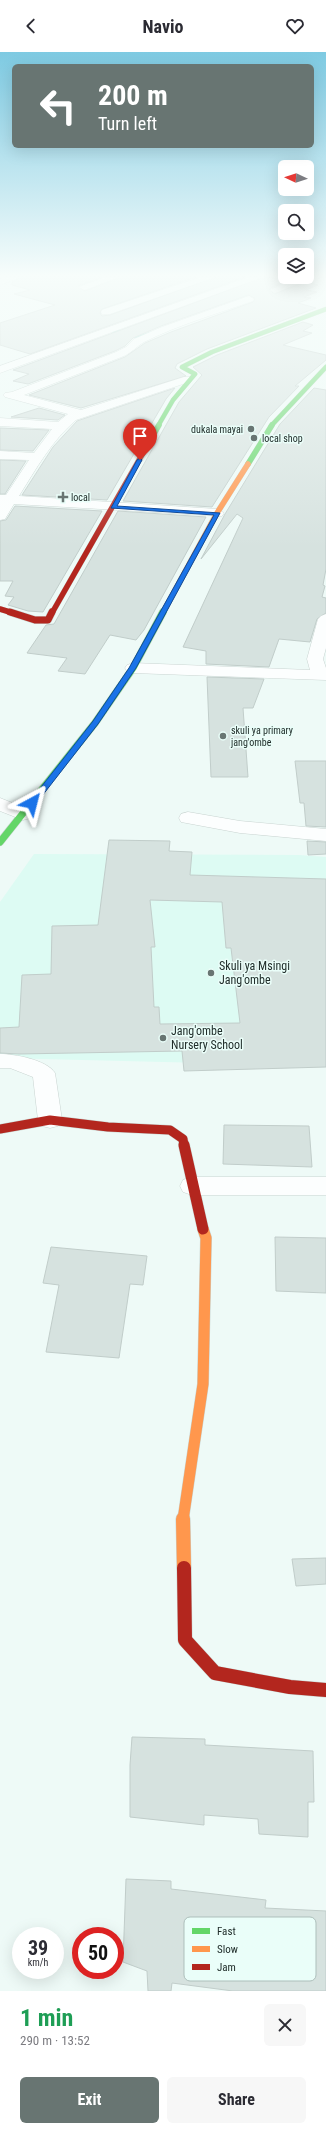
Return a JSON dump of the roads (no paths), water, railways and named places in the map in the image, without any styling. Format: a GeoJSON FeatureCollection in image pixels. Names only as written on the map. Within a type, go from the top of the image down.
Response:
{"type":"FeatureCollection","features":[{"type":"Feature","properties":{"kind":"street"},"geometry":{"type":"LineString","coordinates":[[12,396],[85,367]]}},
{"type":"Feature","properties":{"kind":"street"},"geometry":{"type":"LineString","coordinates":[[0,516],[6,499],[61,426],[72,417],[188,379],[195,374],[183,367]]}},
{"type":"Feature","properties":{"kind":"street"},"geometry":{"type":"LineString","coordinates":[[0,842],[95,723],[133,668],[217,513],[274,421],[325,367]]}},
{"type":"Feature","properties":{"kind":"street"},"geometry":{"type":"LineString","coordinates":[[0,609],[35,620],[48,620],[173,400],[188,379]]}},
{"type":"Feature","properties":{"kind":"street"},"geometry":{"type":"LineString","coordinates":[[0,393],[81,414]]}},
{"type":"Feature","properties":{"kind":"street"},"geometry":{"type":"LineString","coordinates":[[0,422],[61,426]]}},
{"type":"Feature","properties":{"kind":"street"},"geometry":{"type":"LineString","coordinates":[[0,455],[37,457]]}},
{"type":"Feature","properties":{"kind":"street"},"geometry":{"type":"LineString","coordinates":[[6,499],[217,513]]}},
{"type":"Feature","properties":{"kind":"street"},"geometry":{"type":"LineString","coordinates":[[133,668],[323,675],[315,658],[326,619]]}},
{"type":"Feature","properties":{"kind":"street"},"geometry":{"type":"LineString","coordinates":[[0,804],[23,814]]}},
{"type":"Feature","properties":{"kind":"street"},"geometry":{"type":"LineString","coordinates":[[188,818],[240,827],[326,835]]}},
{"type":"Feature","properties":{"kind":"street"},"geometry":{"type":"LineString","coordinates":[[0,1060],[13,1061],[44,1072],[50,1120]]}},
{"type":"Feature","properties":{"kind":"street"},"geometry":{"type":"LineString","coordinates":[[0,1129],[50,1120],[108,1127],[170,1130],[183,1139],[192,1186],[206,1238],[203,1384],[183,1514],[185,1640],[215,1672],[290,1687],[326,1690]]}},
{"type":"Feature","properties":{"kind":"street"},"geometry":{"type":"LineString","coordinates":[[192,1186],[326,1186]]}},
{"type":"Feature","properties":{"kind":"place","name":"dukala mayai"},"geometry":{"type":"Point","coordinates":[251,429]}},
{"type":"Feature","properties":{"kind":"place","name":"local shop"},"geometry":{"type":"Point","coordinates":[254,438]}},
{"type":"Feature","properties":{"kind":"place","name":"local"},"geometry":{"type":"Point","coordinates":[63,497]}},
{"type":"Feature","properties":{"kind":"place","name":"skuli ya primary jang'ombe"},"geometry":{"type":"Point","coordinates":[223,736]}},
{"type":"Feature","properties":{"kind":"place","name":"Skuli ya Msingi Jang'ombe"},"geometry":{"type":"Point","coordinates":[211,973]}},
{"type":"Feature","properties":{"kind":"place","name":"Jang'ombe Nursery School"},"geometry":{"type":"Point","coordinates":[163,1038]}}]}
